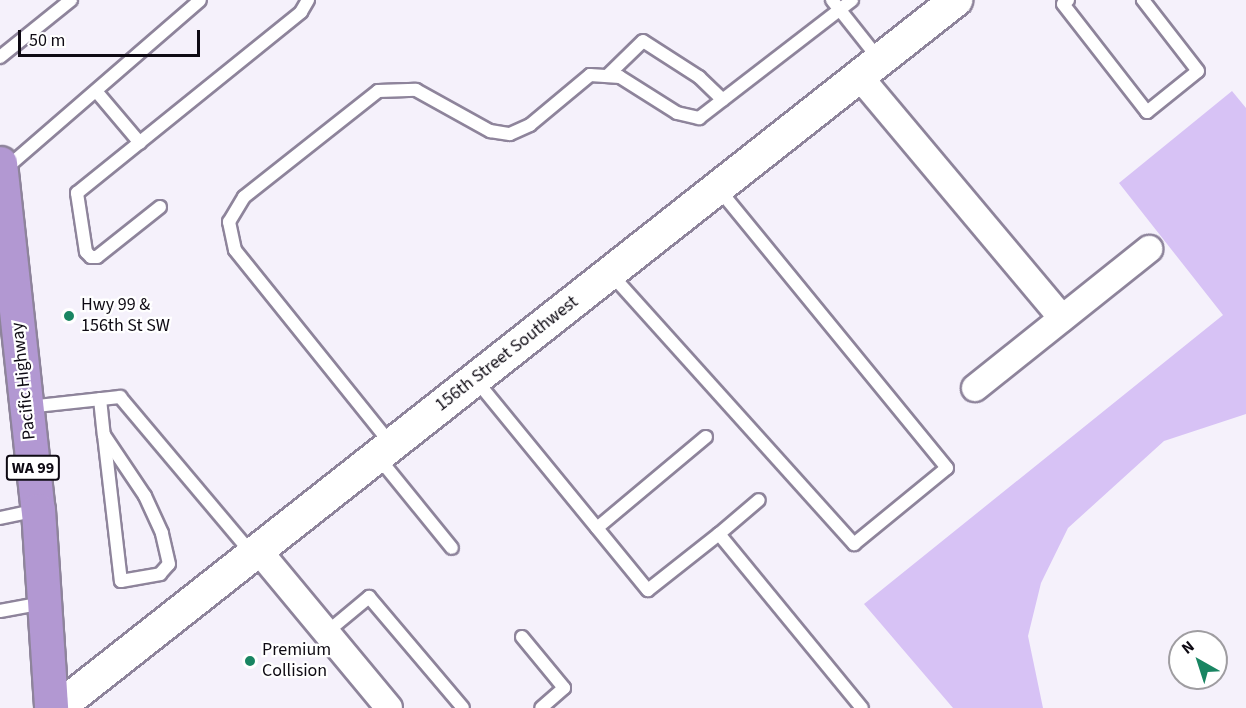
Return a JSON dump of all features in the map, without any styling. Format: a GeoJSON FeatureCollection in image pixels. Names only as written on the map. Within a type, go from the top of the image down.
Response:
{"type":"FeatureCollection","features":[{"type":"Feature","properties":{"kind":"highway","name":"Pacific Highway"},"geometry":{"type":"LineString","coordinates":[[1,168],[3,226],[38,510],[51,708]]}},
{"type":"Feature","properties":{"kind":"street","name":"156th Street Southwest"},"geometry":{"type":"LineString","coordinates":[[58,708],[956,0]]}},
{"type":"Feature","properties":{"kind":"street"},"geometry":{"type":"LineString","coordinates":[[869,68],[1062,318]]}},
{"type":"Feature","properties":{"kind":"street"},"geometry":{"type":"LineString","coordinates":[[975,388],[1149,249]]}},
{"type":"Feature","properties":{"kind":"street"},"geometry":{"type":"LineString","coordinates":[[255,552],[327,632],[389,708]]}},
{"type":"Feature","properties":{"kind":"lane"},"geometry":{"type":"LineString","coordinates":[[0,57],[71,0]]}},
{"type":"Feature","properties":{"kind":"lane"},"geometry":{"type":"LineString","coordinates":[[1,168],[96,91],[200,0]]}},
{"type":"Feature","properties":{"kind":"lane"},"geometry":{"type":"LineString","coordinates":[[160,207],[97,257],[91,257],[86,252],[78,193],[301,12],[308,0]]}},
{"type":"Feature","properties":{"kind":"lane"},"geometry":{"type":"LineString","coordinates":[[452,548],[384,450],[236,250],[229,222],[244,197],[378,91],[416,90],[490,131],[510,134],[530,125],[590,75],[620,77],[677,113],[699,118],[836,5],[852,0]]}},
{"type":"Feature","properties":{"kind":"lane"},"geometry":{"type":"LineString","coordinates":[[1068,0],[1063,4],[1147,112],[1198,71],[1143,0]]}},
{"type":"Feature","properties":{"kind":"lane"},"geometry":{"type":"LineString","coordinates":[[836,5],[869,68]]}},
{"type":"Feature","properties":{"kind":"lane"},"geometry":{"type":"LineString","coordinates":[[607,76],[643,41],[699,77],[723,100]]}},
{"type":"Feature","properties":{"kind":"lane"},"geometry":{"type":"LineString","coordinates":[[96,91],[140,143]]}},
{"type":"Feature","properties":{"kind":"lane"},"geometry":{"type":"LineString","coordinates":[[610,273],[854,544],[947,468],[718,188]]}},
{"type":"Feature","properties":{"kind":"lane"},"geometry":{"type":"LineString","coordinates":[[475,379],[648,590],[759,500]]}},
{"type":"Feature","properties":{"kind":"lane"},"geometry":{"type":"LineString","coordinates":[[27,407],[120,397],[255,552]]}},
{"type":"Feature","properties":{"kind":"lane"},"geometry":{"type":"LineString","coordinates":[[100,399],[104,435],[121,581],[160,574],[169,564],[162,532],[146,496],[104,435]]}},
{"type":"Feature","properties":{"kind":"lane"},"geometry":{"type":"LineString","coordinates":[[597,528],[706,437]]}},
{"type":"Feature","properties":{"kind":"lane"},"geometry":{"type":"LineString","coordinates":[[0,518],[38,510]]}},
{"type":"Feature","properties":{"kind":"lane"},"geometry":{"type":"LineString","coordinates":[[719,534],[862,708]]}},
{"type":"Feature","properties":{"kind":"lane"},"geometry":{"type":"LineString","coordinates":[[327,632],[369,597],[463,708]]}},
{"type":"Feature","properties":{"kind":"lane"},"geometry":{"type":"LineString","coordinates":[[0,610],[44,603]]}},
{"type":"Feature","properties":{"kind":"lane"},"geometry":{"type":"LineString","coordinates":[[522,637],[564,688],[541,708]]}},
{"type":"Feature","properties":{"kind":"shaded area"},"geometry":{"type":"Polygon","coordinates":[[[1232,91],[1246,108],[1246,414],[1164,441],[1068,528],[1041,583],[1028,636],[1043,708],[953,708],[864,604],[1223,315],[1119,183],[1232,91]]]}},
{"type":"Feature","properties":{"kind":"place","name":"Hwy 99 & 156th St SW"},"geometry":{"type":"Point","coordinates":[69,316]}},
{"type":"Feature","properties":{"kind":"place","name":"Premium Collision"},"geometry":{"type":"Point","coordinates":[250,661]}}]}
